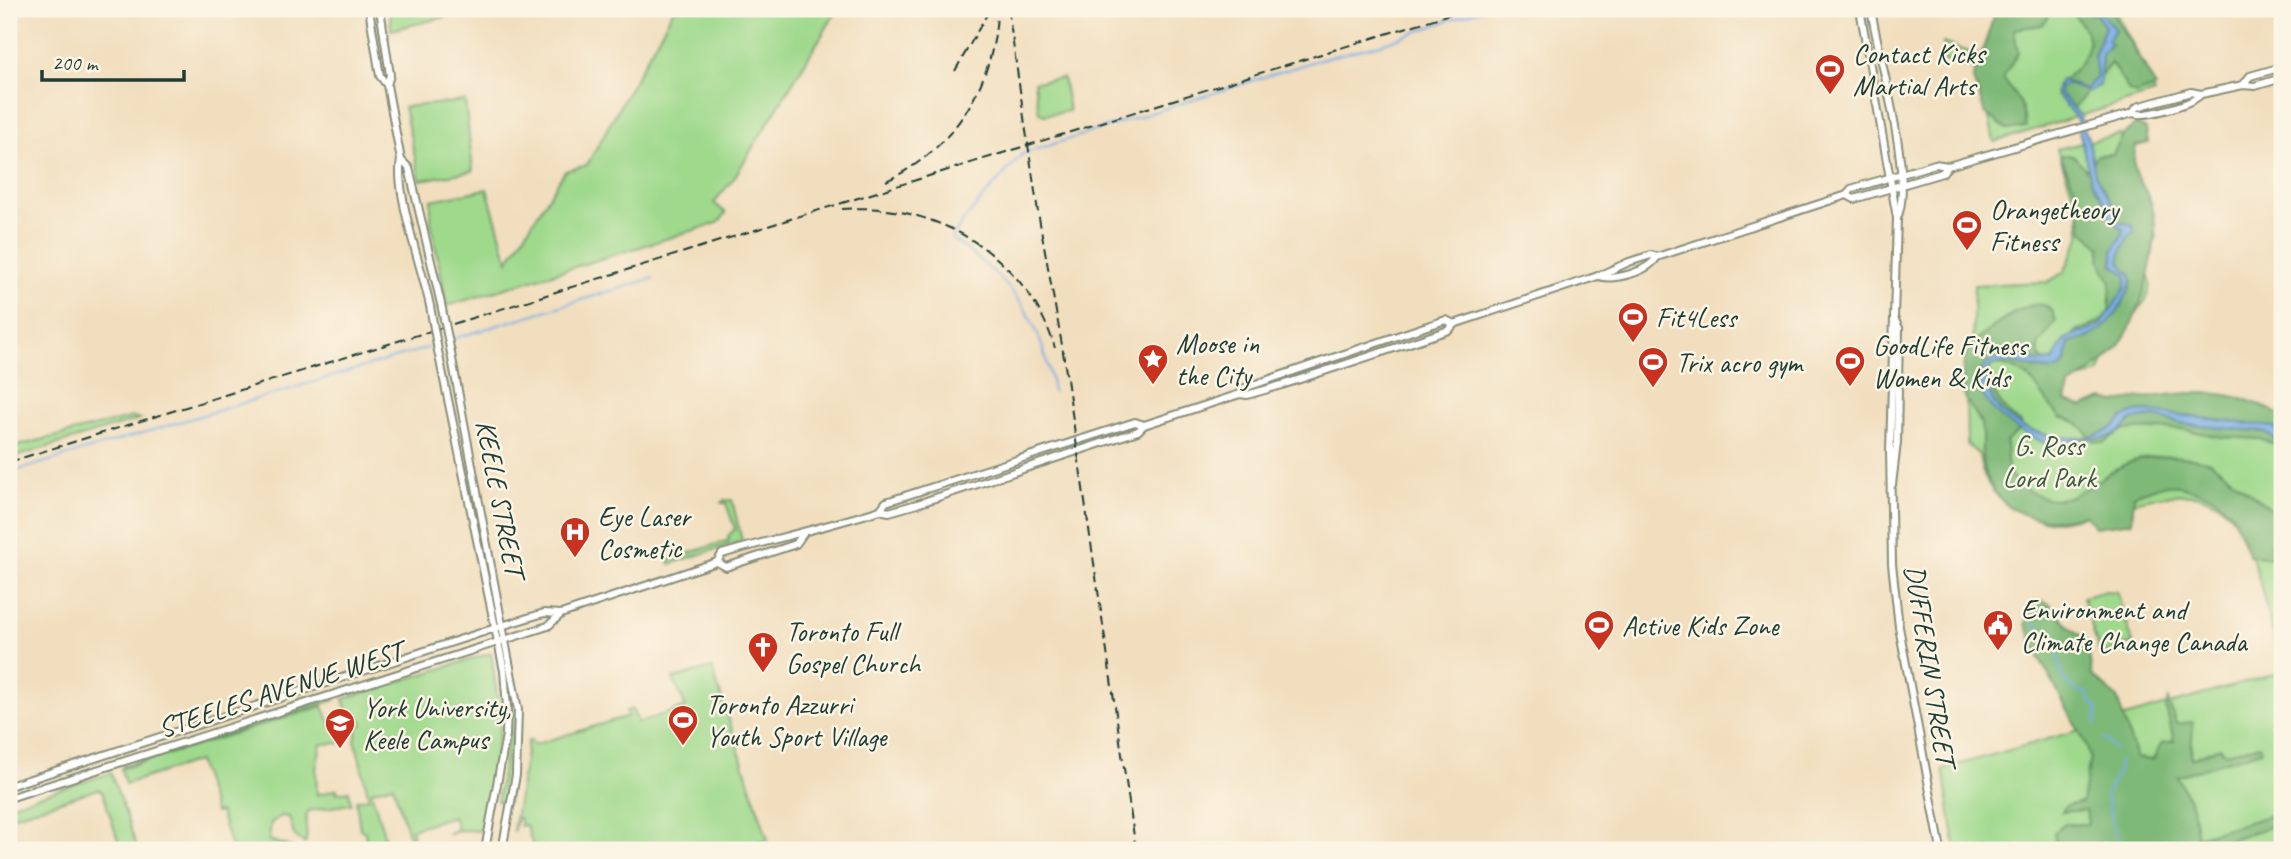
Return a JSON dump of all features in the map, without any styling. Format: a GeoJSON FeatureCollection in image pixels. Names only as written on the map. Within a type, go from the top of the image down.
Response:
{"type":"FeatureCollection","features":[{"type":"Feature","properties":{"kind":"main road","name":"KEELE STREET"},"geometry":{"type":"LineString","coordinates":[[369,9],[380,76],[387,85]]}},
{"type":"Feature","properties":{"kind":"main road","name":"DUFFERIN STREET"},"geometry":{"type":"LineString","coordinates":[[1860,9],[1897,218],[1890,451],[1892,564],[1899,627],[1941,850]]}},
{"type":"Feature","properties":{"kind":"main road","name":"DUFFERIN STREET"},"geometry":{"type":"LineString","coordinates":[[1871,9],[1902,173],[1902,209],[1897,218]]}},
{"type":"Feature","properties":{"kind":"main road","name":"KEELE STREET"},"geometry":{"type":"LineString","coordinates":[[380,10],[390,75],[387,85],[401,160],[399,169],[404,196],[430,306],[497,641],[507,721],[485,850]]}},
{"type":"Feature","properties":{"kind":"main road","name":"STEELES AVENUE WEST"},"geometry":{"type":"LineString","coordinates":[[2242,85],[2250,76],[2282,67]]}},
{"type":"Feature","properties":{"kind":"main road","name":"STEELES AVENUE WEST"},"geometry":{"type":"LineString","coordinates":[[9,786],[504,625],[544,613],[561,614],[717,562],[723,554],[793,533],[803,534],[880,510],[889,512],[917,504],[1138,431],[1144,425],[1240,394],[1247,395],[1282,385],[1449,330],[1454,324],[1598,276],[1605,270],[1639,258],[1651,255],[1657,257],[1847,195],[1851,189],[1902,173],[1935,164],[1948,166],[2133,113],[2137,107],[2190,92],[2201,94],[2242,85],[2255,86],[2282,78]]}},
{"type":"Feature","properties":{"kind":"main road","name":"STEELES AVENUE WEST"},"geometry":{"type":"LineString","coordinates":[[2133,113],[2139,116],[2196,100],[2201,94]]}},
{"type":"Feature","properties":{"kind":"main road"},"geometry":{"type":"LineString","coordinates":[[2164,100],[2166,108]]}},
{"type":"Feature","properties":{"kind":"main road","name":"KEELE STREET"},"geometry":{"type":"LineString","coordinates":[[401,160],[409,168],[450,348],[507,639],[519,731],[510,809],[502,850]]}},
{"type":"Feature","properties":{"kind":"main road","name":"STEELES AVENUE WEST"},"geometry":{"type":"LineString","coordinates":[[1847,195],[1854,199],[1942,173],[1948,166]]}},
{"type":"Feature","properties":{"kind":"main road","name":"STEELES AVENUE WEST"},"geometry":{"type":"LineString","coordinates":[[1240,394],[1244,388],[1421,328],[1447,320],[1454,324]]}},
{"type":"Feature","properties":{"kind":"main road"},"geometry":{"type":"LineString","coordinates":[[1421,328],[1424,338]]}},
{"type":"Feature","properties":{"kind":"main road","name":"STEELES AVENUE WEST"},"geometry":{"type":"LineString","coordinates":[[717,562],[726,567],[796,544],[803,534]]}},
{"type":"Feature","properties":{"kind":"main road","name":"STEELES AVENUE WEST"},"geometry":{"type":"LineString","coordinates":[[9,798],[548,626],[561,614]]}},
{"type":"Feature","properties":{"kind":"main road"},"geometry":{"type":"LineString","coordinates":[[493,806],[503,805],[510,809]]}},
{"type":"Feature","properties":{"kind":"green space"},"geometry":{"type":"Polygon","coordinates":[[[390,9],[453,9],[445,17],[391,30],[390,9]]]}},
{"type":"Feature","properties":{"kind":"green space"},"geometry":{"type":"Polygon","coordinates":[[[674,9],[838,9],[734,178],[714,203],[726,213],[718,223],[447,306],[431,223],[431,200],[487,189],[508,261],[565,171],[587,165],[674,9]]]}},
{"type":"Feature","properties":{"kind":"green space"},"geometry":{"type":"Polygon","coordinates":[[[1983,9],[2114,9],[2145,67],[2155,93],[1994,142],[1981,79],[1980,58],[1995,19],[1983,9]]]}},
{"type":"Feature","properties":{"kind":"green space"},"geometry":{"type":"Polygon","coordinates":[[[1986,9],[2047,9],[2048,19],[2042,25],[2014,29],[2018,52],[2003,78],[2021,104],[2026,127],[2008,130],[1985,113],[1973,79],[1994,16],[1986,9]]]}},
{"type":"Feature","properties":{"kind":"green space"},"geometry":{"type":"Polygon","coordinates":[[[2068,9],[2110,9],[2156,87],[2136,94],[2129,91],[2111,63],[2074,108],[2056,95],[2056,87],[2077,67],[2088,49],[2086,31],[2068,9]]]}},
{"type":"Feature","properties":{"kind":"green space"},"geometry":{"type":"Polygon","coordinates":[[[1943,43],[1978,55],[1973,69],[1944,61],[1943,43]]]}},
{"type":"Feature","properties":{"kind":"green space"},"geometry":{"type":"Polygon","coordinates":[[[1063,78],[1069,111],[1044,115],[1039,112],[1034,82],[1063,78]]]}},
{"type":"Feature","properties":{"kind":"green space"},"geometry":{"type":"Polygon","coordinates":[[[465,101],[473,171],[420,180],[404,107],[465,101]]]}},
{"type":"Feature","properties":{"kind":"green space"},"geometry":{"type":"Polygon","coordinates":[[[2136,124],[2146,129],[2148,143],[2136,146],[2134,165],[2152,206],[2154,221],[2148,275],[2137,312],[2122,341],[2091,372],[2069,386],[2066,401],[2083,407],[2103,399],[2115,402],[2180,394],[2220,394],[2240,398],[2282,416],[2282,453],[2279,446],[2260,439],[2220,437],[2182,429],[2123,430],[2104,443],[2095,442],[2076,422],[2061,418],[2028,377],[1996,364],[1989,368],[1994,392],[2008,413],[2021,423],[2020,429],[2006,442],[2009,471],[2015,480],[2029,491],[2055,499],[2071,496],[2119,467],[2137,460],[2174,456],[2211,462],[2282,518],[2282,567],[2272,558],[2249,555],[2232,513],[2213,496],[2180,486],[2162,485],[2134,495],[2132,522],[2095,527],[2085,515],[2053,519],[2024,515],[2000,499],[1984,470],[1979,419],[1967,402],[1963,388],[1964,365],[1969,346],[2015,312],[2029,306],[2041,305],[2050,309],[2056,321],[2038,345],[2039,356],[2044,362],[2058,360],[2069,339],[2078,331],[2103,320],[2109,311],[2111,282],[2100,260],[2101,247],[2083,231],[2076,191],[2060,155],[2073,155],[2086,170],[2097,155],[2113,154],[2124,134],[2136,124]]]}},
{"type":"Feature","properties":{"kind":"green space","name":"G. Ross Lord Park"},"geometry":{"type":"Polygon","coordinates":[[[2120,134],[2153,217],[2156,238],[2147,269],[2151,284],[2147,298],[2105,357],[2100,373],[2065,383],[2062,396],[2068,407],[2282,421],[2282,672],[2255,565],[2247,544],[2228,512],[2212,500],[2192,495],[2169,495],[2075,518],[2044,520],[2021,512],[1998,496],[1985,478],[1979,455],[1967,444],[1965,356],[1972,344],[1974,285],[2048,282],[2064,272],[2080,237],[2079,211],[2057,149],[2120,134]]]}},
{"type":"Feature","properties":{"kind":"green space"},"geometry":{"type":"Polygon","coordinates":[[[133,417],[140,419],[9,459],[9,448],[133,417]]]}},
{"type":"Feature","properties":{"kind":"green space"},"geometry":{"type":"Polygon","coordinates":[[[724,500],[732,500],[742,541],[670,564],[668,556],[671,559],[729,540],[728,536],[735,529],[726,503],[722,503],[724,500]]]}},
{"type":"Feature","properties":{"kind":"green space"},"geometry":{"type":"Polygon","coordinates":[[[2107,591],[2117,592],[2133,643],[2100,655],[2083,597],[2107,591]]]}},
{"type":"Feature","properties":{"kind":"green space"},"geometry":{"type":"Polygon","coordinates":[[[2034,601],[2045,602],[2053,607],[2067,625],[2087,642],[2092,675],[2117,698],[2136,758],[2153,760],[2162,743],[2174,741],[2166,708],[2168,700],[2176,724],[2193,722],[2191,759],[2220,747],[2225,753],[2260,745],[2262,750],[2177,776],[2192,806],[2197,837],[2282,812],[2282,823],[2209,846],[2207,850],[2057,850],[2054,833],[2065,824],[2088,824],[2086,810],[2062,812],[2065,806],[2082,802],[2090,758],[2086,744],[2039,657],[2026,624],[2034,601]]]}},
{"type":"Feature","properties":{"kind":"green space"},"geometry":{"type":"Polygon","coordinates":[[[491,653],[501,723],[483,831],[458,830],[447,834],[457,829],[453,816],[411,829],[413,836],[409,837],[393,785],[371,791],[385,838],[367,844],[365,832],[360,829],[356,800],[369,798],[355,740],[359,725],[363,725],[362,720],[349,718],[343,699],[491,653]]]}},
{"type":"Feature","properties":{"kind":"green space"},"geometry":{"type":"Polygon","coordinates":[[[712,668],[768,840],[736,850],[531,850],[534,849],[526,825],[520,826],[520,818],[517,818],[513,832],[528,741],[531,740],[533,745],[628,716],[626,711],[632,709],[638,723],[686,707],[673,679],[712,668]]]}},
{"type":"Feature","properties":{"kind":"green space"},"geometry":{"type":"Polygon","coordinates":[[[2282,672],[2282,850],[1956,850],[1943,769],[2282,672]]]}},
{"type":"Feature","properties":{"kind":"green space"},"geometry":{"type":"Polygon","coordinates":[[[509,679],[516,720],[508,803],[497,801],[509,734],[509,679]]]}},
{"type":"Feature","properties":{"kind":"green space"},"geometry":{"type":"Polygon","coordinates":[[[331,698],[335,700],[121,768],[124,765],[331,698]]]}},
{"type":"Feature","properties":{"kind":"green space"},"geometry":{"type":"Polygon","coordinates":[[[323,706],[331,726],[344,722],[343,743],[321,744],[316,769],[317,795],[337,789],[337,793],[349,791],[351,804],[308,811],[305,844],[294,835],[289,817],[281,816],[271,823],[269,840],[299,850],[232,850],[220,812],[215,813],[198,761],[125,784],[121,769],[323,706]]]}},
{"type":"Feature","properties":{"kind":"green space"},"geometry":{"type":"Polygon","coordinates":[[[111,773],[138,850],[121,850],[103,793],[99,789],[9,817],[9,805],[111,773]]]}},
{"type":"Feature","properties":{"kind":"water"},"geometry":{"type":"Polygon","coordinates":[[[2083,9],[2100,11],[2115,30],[2107,40],[2111,44],[2102,54],[2100,85],[2088,92],[2067,84],[2060,87],[2059,92],[2079,114],[2089,141],[2095,174],[2116,210],[2114,220],[2133,225],[2134,233],[2129,235],[2120,256],[2121,264],[2131,274],[2132,281],[2110,322],[2092,336],[2069,342],[2066,361],[2060,369],[2043,370],[2010,363],[1991,366],[1986,376],[1989,392],[1998,408],[2009,418],[2022,426],[2053,436],[2069,438],[2099,434],[2130,414],[2146,411],[2274,427],[2282,437],[2282,444],[2267,433],[2258,431],[2189,425],[2155,417],[2132,420],[2107,438],[2079,439],[2056,446],[2042,442],[2014,427],[1989,404],[1982,391],[1980,377],[1987,363],[2013,352],[2038,362],[2053,361],[2065,339],[2101,325],[2125,288],[2127,275],[2113,265],[2113,251],[2124,231],[2110,219],[2107,206],[2091,181],[2076,118],[2055,92],[2061,80],[2086,89],[2097,77],[2094,53],[2105,27],[2096,14],[2083,9]]]}},
{"type":"Feature","properties":{"kind":"waterway"},"geometry":{"type":"LineString","coordinates":[[1053,392],[1041,342],[1021,304],[992,271],[952,239],[962,222],[1022,154],[1318,60],[1381,44],[1482,9]]}},
{"type":"Feature","properties":{"kind":"waterway"},"geometry":{"type":"LineString","coordinates":[[452,339],[654,278]]}},
{"type":"Feature","properties":{"kind":"waterway"},"geometry":{"type":"LineString","coordinates":[[9,473],[434,346]]}},
{"type":"Feature","properties":{"kind":"waterway"},"geometry":{"type":"LineString","coordinates":[[2031,615],[2042,634],[2056,646],[2063,678],[2078,691],[2087,693],[2091,703],[2098,708],[2095,724]]}},
{"type":"Feature","properties":{"kind":"waterway"},"geometry":{"type":"LineString","coordinates":[[2104,739],[2115,749]]}},
{"type":"Feature","properties":{"kind":"waterway"},"geometry":{"type":"LineString","coordinates":[[2119,761],[2117,774],[2106,794],[2119,850]]}},
{"type":"Feature","properties":{"kind":"railway"},"geometry":{"type":"LineString","coordinates":[[955,71],[990,9]]}},
{"type":"Feature","properties":{"kind":"railway"},"geometry":{"type":"LineString","coordinates":[[886,181],[931,152],[950,133],[966,111],[989,62],[997,9]]}},
{"type":"Feature","properties":{"kind":"railway"},"geometry":{"type":"LineString","coordinates":[[1008,9],[1038,212],[1062,345],[1136,850]]}},
{"type":"Feature","properties":{"kind":"railway"},"geometry":{"type":"LineString","coordinates":[[9,462],[1466,9]]}},
{"type":"Feature","properties":{"kind":"railway"},"geometry":{"type":"LineString","coordinates":[[842,209],[877,209],[911,214],[943,225],[973,241],[1000,261],[1023,286],[1042,315],[1055,348]]}},
{"type":"Feature","properties":{"kind":"place","name":"Contact Kicks Martial Arts"},"geometry":{"type":"Point","coordinates":[1830,96]}},
{"type":"Feature","properties":{"kind":"place","name":"Orangetheory Fitness"},"geometry":{"type":"Point","coordinates":[1967,252]}},
{"type":"Feature","properties":{"kind":"place","name":"Fit4Less"},"geometry":{"type":"Point","coordinates":[1633,344]}},
{"type":"Feature","properties":{"kind":"place","name":"Moose in the City"},"geometry":{"type":"Point","coordinates":[1153,386]}},
{"type":"Feature","properties":{"kind":"place","name":"GoodLife Fitness Women & Kids"},"geometry":{"type":"Point","coordinates":[1850,388]}},
{"type":"Feature","properties":{"kind":"place","name":"Trix acro gym"},"geometry":{"type":"Point","coordinates":[1653,389]}},
{"type":"Feature","properties":{"kind":"place","name":"Eye Laser Cosmetic"},"geometry":{"type":"Point","coordinates":[575,559]}},
{"type":"Feature","properties":{"kind":"place","name":"Active Kids Zone"},"geometry":{"type":"Point","coordinates":[1599,652]}},
{"type":"Feature","properties":{"kind":"place","name":"Environment and Climate Change Canada"},"geometry":{"type":"Point","coordinates":[1998,652]}},
{"type":"Feature","properties":{"kind":"place","name":"Toronto Full Gospel Church"},"geometry":{"type":"Point","coordinates":[763,674]}},
{"type":"Feature","properties":{"kind":"place","name":"Toronto Azzurri Youth Sport Village"},"geometry":{"type":"Point","coordinates":[683,747]}},
{"type":"Feature","properties":{"kind":"place","name":"York University, Keele Campus"},"geometry":{"type":"Point","coordinates":[340,750]}}]}
